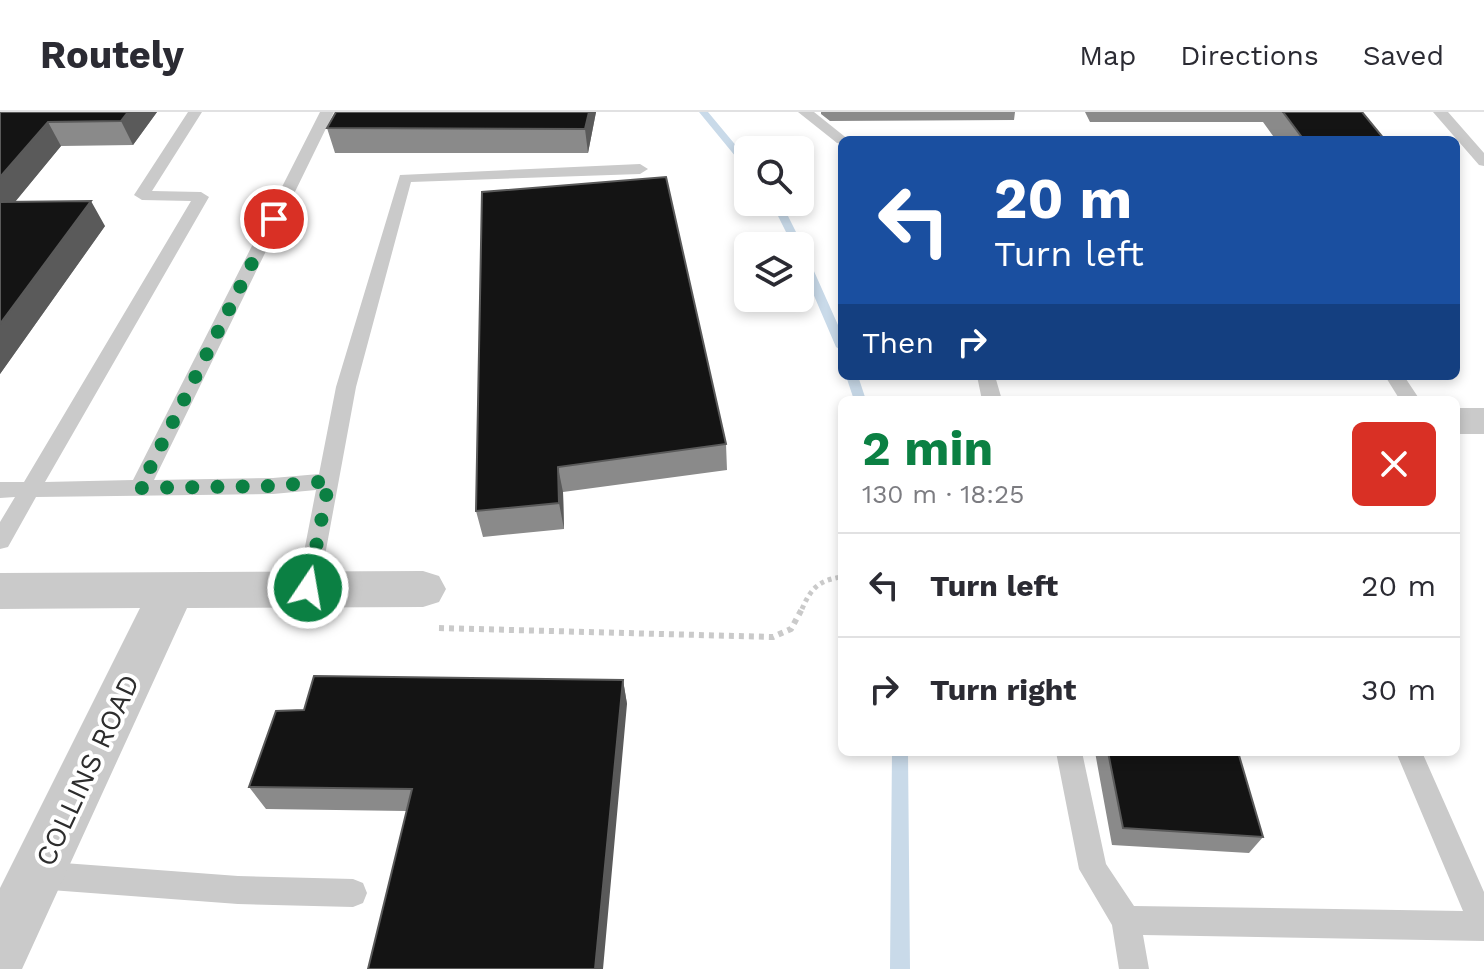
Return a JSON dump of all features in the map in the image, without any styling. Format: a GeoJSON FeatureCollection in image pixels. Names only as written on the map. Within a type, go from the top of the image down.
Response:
{"type":"FeatureCollection","features":[{"type":"Feature","properties":{"kind":"street"},"geometry":{"type":"LineString","coordinates":[[1460,421],[1484,421]]}},
{"type":"Feature","properties":{"kind":"street"},"geometry":{"type":"LineString","coordinates":[[0,591],[308,588],[427,608]]}},
{"type":"Feature","properties":{"kind":"street","name":"COLLINS ROAD"},"geometry":{"type":"LineString","coordinates":[[0,951],[172,590]]}},
{"type":"Feature","properties":{"kind":"lane"},"geometry":{"type":"LineString","coordinates":[[0,541],[201,197],[142,195],[195,112]]}},
{"type":"Feature","properties":{"kind":"lane"},"geometry":{"type":"LineString","coordinates":[[140,488],[327,112]]}},
{"type":"Feature","properties":{"kind":"lane"},"geometry":{"type":"LineString","coordinates":[[805,112],[838,137]]}},
{"type":"Feature","properties":{"kind":"lane"},"geometry":{"type":"LineString","coordinates":[[1440,112],[1484,162]]}},
{"type":"Feature","properties":{"kind":"lane"},"geometry":{"type":"LineString","coordinates":[[308,588],[346,387],[405,178],[640,169]]}},
{"type":"Feature","properties":{"kind":"lane"},"geometry":{"type":"LineString","coordinates":[[0,490],[273,486],[329,481]]}},
{"type":"Feature","properties":{"kind":"lane"},"geometry":{"type":"LineString","coordinates":[[1070,756],[1093,869],[1126,920],[1134,969]]}},
{"type":"Feature","properties":{"kind":"lane"},"geometry":{"type":"LineString","coordinates":[[1126,920],[1484,926],[1411,756]]}},
{"type":"Feature","properties":{"kind":"lane"},"geometry":{"type":"LineString","coordinates":[[37,875],[238,890],[353,893]]}},
{"type":"Feature","properties":{"kind":"path"},"geometry":{"type":"LineString","coordinates":[[427,608],[773,637],[791,629],[817,581],[838,577]]}},
{"type":"Feature","properties":{"kind":"building"},"geometry":{"type":"Polygon","coordinates":[[[0,112],[128,112],[121,121],[48,122],[0,177],[0,112]]]}},
{"type":"Feature","properties":{"kind":"building"},"geometry":{"type":"Polygon","coordinates":[[[336,112],[589,112],[585,129],[327,128],[336,112]]]}},
{"type":"Feature","properties":{"kind":"building"},"geometry":{"type":"Polygon","coordinates":[[[1283,112],[1362,112],[1382,136],[1301,136],[1283,112]]]}},
{"type":"Feature","properties":{"kind":"building"},"geometry":{"type":"Polygon","coordinates":[[[666,177],[726,444],[558,467],[559,503],[476,511],[482,192],[666,177]]]}},
{"type":"Feature","properties":{"kind":"building"},"geometry":{"type":"Polygon","coordinates":[[[91,201],[0,324],[0,202],[91,201]]]}},
{"type":"Feature","properties":{"kind":"building"},"geometry":{"type":"Polygon","coordinates":[[[314,676],[623,680],[595,969],[368,969],[412,789],[249,787],[276,711],[304,710],[314,676]]]}},
{"type":"Feature","properties":{"kind":"building"},"geometry":{"type":"Polygon","coordinates":[[[1109,756],[1239,756],[1263,837],[1123,828],[1109,756]]]}},
{"type":"Feature","properties":{"kind":"waterway"},"geometry":{"type":"LineString","coordinates":[[703,112],[734,149]]}},
{"type":"Feature","properties":{"kind":"waterway"},"geometry":{"type":"LineString","coordinates":[[783,216],[791,232]]}},
{"type":"Feature","properties":{"kind":"waterway"},"geometry":{"type":"LineString","coordinates":[[814,283],[838,338]]}},
{"type":"Feature","properties":{"kind":"waterway"},"geometry":{"type":"LineString","coordinates":[[853,380],[859,396]]}},
{"type":"Feature","properties":{"kind":"waterway"},"geometry":{"type":"LineString","coordinates":[[900,756],[900,969]]}},
{"type":"Feature","properties":{"kind":"route"},"geometry":{"type":"LineString","coordinates":[[274,219],[140,488],[273,486],[329,481],[308,588]]}}]}
